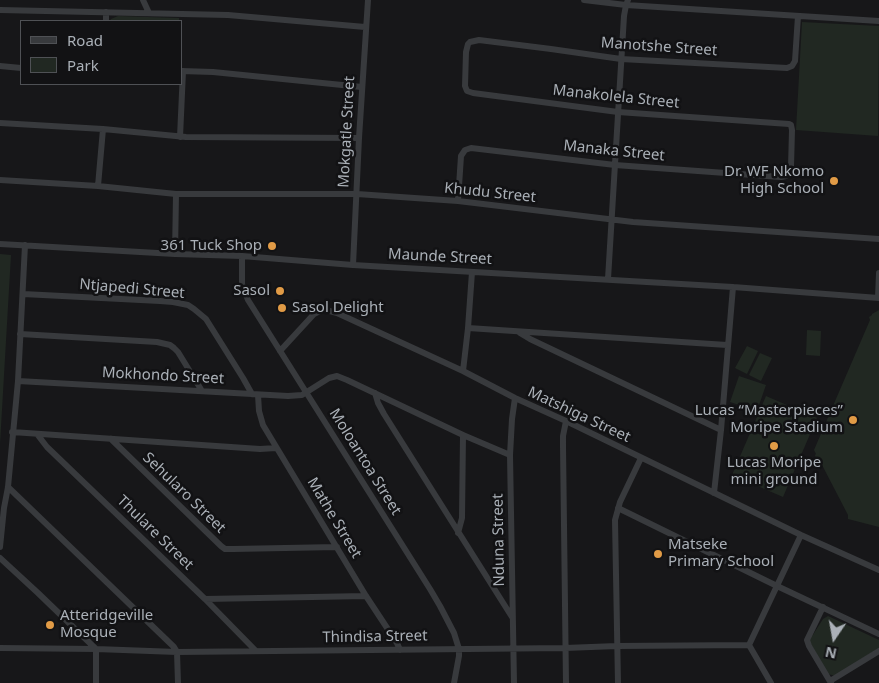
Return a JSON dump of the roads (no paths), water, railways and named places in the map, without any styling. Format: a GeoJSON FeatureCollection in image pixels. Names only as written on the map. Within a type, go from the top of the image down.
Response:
{"type":"FeatureCollection","features":[{"type":"Feature","properties":{"kind":"street"},"geometry":{"type":"LineString","coordinates":[[143,0],[149,13]]}},
{"type":"Feature","properties":{"kind":"street","name":"Mokgatle Street"},"geometry":{"type":"LineString","coordinates":[[353,265],[358,138],[368,0]]}},
{"type":"Feature","properties":{"kind":"street"},"geometry":{"type":"LineString","coordinates":[[584,0],[879,21]]}},
{"type":"Feature","properties":{"kind":"street"},"geometry":{"type":"LineString","coordinates":[[608,279],[621,58],[624,16],[627,3]]}},
{"type":"Feature","properties":{"kind":"street"},"geometry":{"type":"LineString","coordinates":[[0,10],[238,16],[365,28]]}},
{"type":"Feature","properties":{"kind":"street"},"geometry":{"type":"LineString","coordinates":[[106,12],[106,20]]}},
{"type":"Feature","properties":{"kind":"street","name":"Manotshe Street"},"geometry":{"type":"LineString","coordinates":[[472,41],[479,40],[621,58],[787,68],[792,66],[795,61],[798,16]]}},
{"type":"Feature","properties":{"kind":"street","name":"Manakolela Street"},"geometry":{"type":"LineString","coordinates":[[472,41],[468,44],[466,52],[465,86],[467,91],[618,112],[786,124],[792,127],[791,150]]}},
{"type":"Feature","properties":{"kind":"street"},"geometry":{"type":"LineString","coordinates":[[0,66],[20,68]]}},
{"type":"Feature","properties":{"kind":"street"},"geometry":{"type":"LineString","coordinates":[[182,71],[362,87]]}},
{"type":"Feature","properties":{"kind":"street"},"geometry":{"type":"LineString","coordinates":[[180,137],[182,85]]}},
{"type":"Feature","properties":{"kind":"street"},"geometry":{"type":"LineString","coordinates":[[0,123],[103,129],[180,137],[358,138]]}},
{"type":"Feature","properties":{"kind":"street"},"geometry":{"type":"LineString","coordinates":[[98,186],[103,129]]}},
{"type":"Feature","properties":{"kind":"street","name":"Manaka Street"},"geometry":{"type":"LineString","coordinates":[[458,201],[462,153],[467,149],[474,148],[615,165],[784,177],[791,169],[791,150]]}},
{"type":"Feature","properties":{"kind":"street","name":"Khudu Street"},"geometry":{"type":"LineString","coordinates":[[0,180],[98,186],[176,194],[356,194],[458,201],[650,223],[879,239]]}},
{"type":"Feature","properties":{"kind":"street"},"geometry":{"type":"LineString","coordinates":[[175,254],[176,194]]}},
{"type":"Feature","properties":{"kind":"street","name":"Maunde Street"},"geometry":{"type":"LineString","coordinates":[[0,244],[242,256],[353,265],[608,279],[878,298]]}},
{"type":"Feature","properties":{"kind":"street"},"geometry":{"type":"LineString","coordinates":[[0,547],[18,381],[25,245]]}},
{"type":"Feature","properties":{"kind":"street","name":"Moloantoa Street"},"geometry":{"type":"LineString","coordinates":[[242,256],[244,291],[250,304],[440,606],[454,633],[459,649],[459,660],[454,683]]}},
{"type":"Feature","properties":{"kind":"street"},"geometry":{"type":"LineString","coordinates":[[462,371],[468,328],[472,272]]}},
{"type":"Feature","properties":{"kind":"street"},"geometry":{"type":"LineString","coordinates":[[878,298],[879,273]]}},
{"type":"Feature","properties":{"kind":"street"},"geometry":{"type":"LineString","coordinates":[[714,493],[733,287]]}},
{"type":"Feature","properties":{"kind":"street","name":"Ntjapedi Street"},"geometry":{"type":"LineString","coordinates":[[23,294],[160,301],[188,305],[206,319],[255,394]]}},
{"type":"Feature","properties":{"kind":"street","name":"Matshiga Street"},"geometry":{"type":"LineString","coordinates":[[280,351],[314,314],[322,310],[337,313],[879,570]]}},
{"type":"Feature","properties":{"kind":"street"},"geometry":{"type":"LineString","coordinates":[[468,328],[728,345]]}},
{"type":"Feature","properties":{"kind":"street"},"geometry":{"type":"LineString","coordinates":[[519,332],[721,430]]}},
{"type":"Feature","properties":{"kind":"street"},"geometry":{"type":"LineString","coordinates":[[20,334],[157,342],[170,345],[178,352],[202,391]]}},
{"type":"Feature","properties":{"kind":"street"},"geometry":{"type":"LineString","coordinates":[[306,392],[329,378],[337,376],[510,455]]}},
{"type":"Feature","properties":{"kind":"street","name":"Mokhondo Street"},"geometry":{"type":"LineString","coordinates":[[18,381],[288,396],[302,395],[306,392]]}},
{"type":"Feature","properties":{"kind":"street"},"geometry":{"type":"LineString","coordinates":[[375,393],[380,408],[512,617]]}},
{"type":"Feature","properties":{"kind":"street","name":"Mathe Street"},"geometry":{"type":"LineString","coordinates":[[255,394],[261,420],[276,448],[400,650]]}},
{"type":"Feature","properties":{"kind":"street","name":"Nduna Street"},"geometry":{"type":"LineString","coordinates":[[514,683],[510,455],[515,398]]}},
{"type":"Feature","properties":{"kind":"street"},"geometry":{"type":"LineString","coordinates":[[566,421],[563,436],[566,683]]}},
{"type":"Feature","properties":{"kind":"street"},"geometry":{"type":"LineString","coordinates":[[12,432],[260,449],[276,448]]}},
{"type":"Feature","properties":{"kind":"street","name":"Thulare Street"},"geometry":{"type":"LineString","coordinates":[[36,434],[54,454],[205,599],[256,651]]}},
{"type":"Feature","properties":{"kind":"street"},"geometry":{"type":"LineString","coordinates":[[458,533],[462,518],[463,435]]}},
{"type":"Feature","properties":{"kind":"street","name":"Sehularo Street"},"geometry":{"type":"LineString","coordinates":[[111,439],[214,540],[225,548],[337,547]]}},
{"type":"Feature","properties":{"kind":"street"},"geometry":{"type":"LineString","coordinates":[[618,683],[615,528],[618,508],[641,458]]}},
{"type":"Feature","properties":{"kind":"street"},"geometry":{"type":"LineString","coordinates":[[8,487],[174,647],[177,652],[178,683]]}},
{"type":"Feature","properties":{"kind":"street"},"geometry":{"type":"LineString","coordinates":[[618,508],[879,634]]}},
{"type":"Feature","properties":{"kind":"street"},"geometry":{"type":"LineString","coordinates":[[771,683],[749,645],[802,535]]}},
{"type":"Feature","properties":{"kind":"street"},"geometry":{"type":"LineString","coordinates":[[0,558],[96,649],[96,683]]}},
{"type":"Feature","properties":{"kind":"street"},"geometry":{"type":"LineString","coordinates":[[205,599],[366,596]]}},
{"type":"Feature","properties":{"kind":"street"},"geometry":{"type":"LineString","coordinates":[[823,607],[807,640],[830,682],[879,651]]}},
{"type":"Feature","properties":{"kind":"street","name":"Thindisa Street"},"geometry":{"type":"LineString","coordinates":[[0,648],[177,652],[749,645]]}},
{"type":"Feature","properties":{"kind":"place","name":"Dr. WF Nkomo High School"},"geometry":{"type":"Point","coordinates":[834,181]}},
{"type":"Feature","properties":{"kind":"place","name":"361 Tuck Shop"},"geometry":{"type":"Point","coordinates":[272,246]}},
{"type":"Feature","properties":{"kind":"place","name":"Sasol"},"geometry":{"type":"Point","coordinates":[280,291]}},
{"type":"Feature","properties":{"kind":"place","name":"Sasol Delight"},"geometry":{"type":"Point","coordinates":[282,308]}},
{"type":"Feature","properties":{"kind":"place","name":"Lucas “Masterpieces” Moripe Stadium"},"geometry":{"type":"Point","coordinates":[853,420]}},
{"type":"Feature","properties":{"kind":"place","name":"Lucas Moripe mini ground"},"geometry":{"type":"Point","coordinates":[774,446]}},
{"type":"Feature","properties":{"kind":"place","name":"Matseke Primary School"},"geometry":{"type":"Point","coordinates":[658,554]}},
{"type":"Feature","properties":{"kind":"place","name":"Atteridgeville Mosque"},"geometry":{"type":"Point","coordinates":[50,625]}}]}
